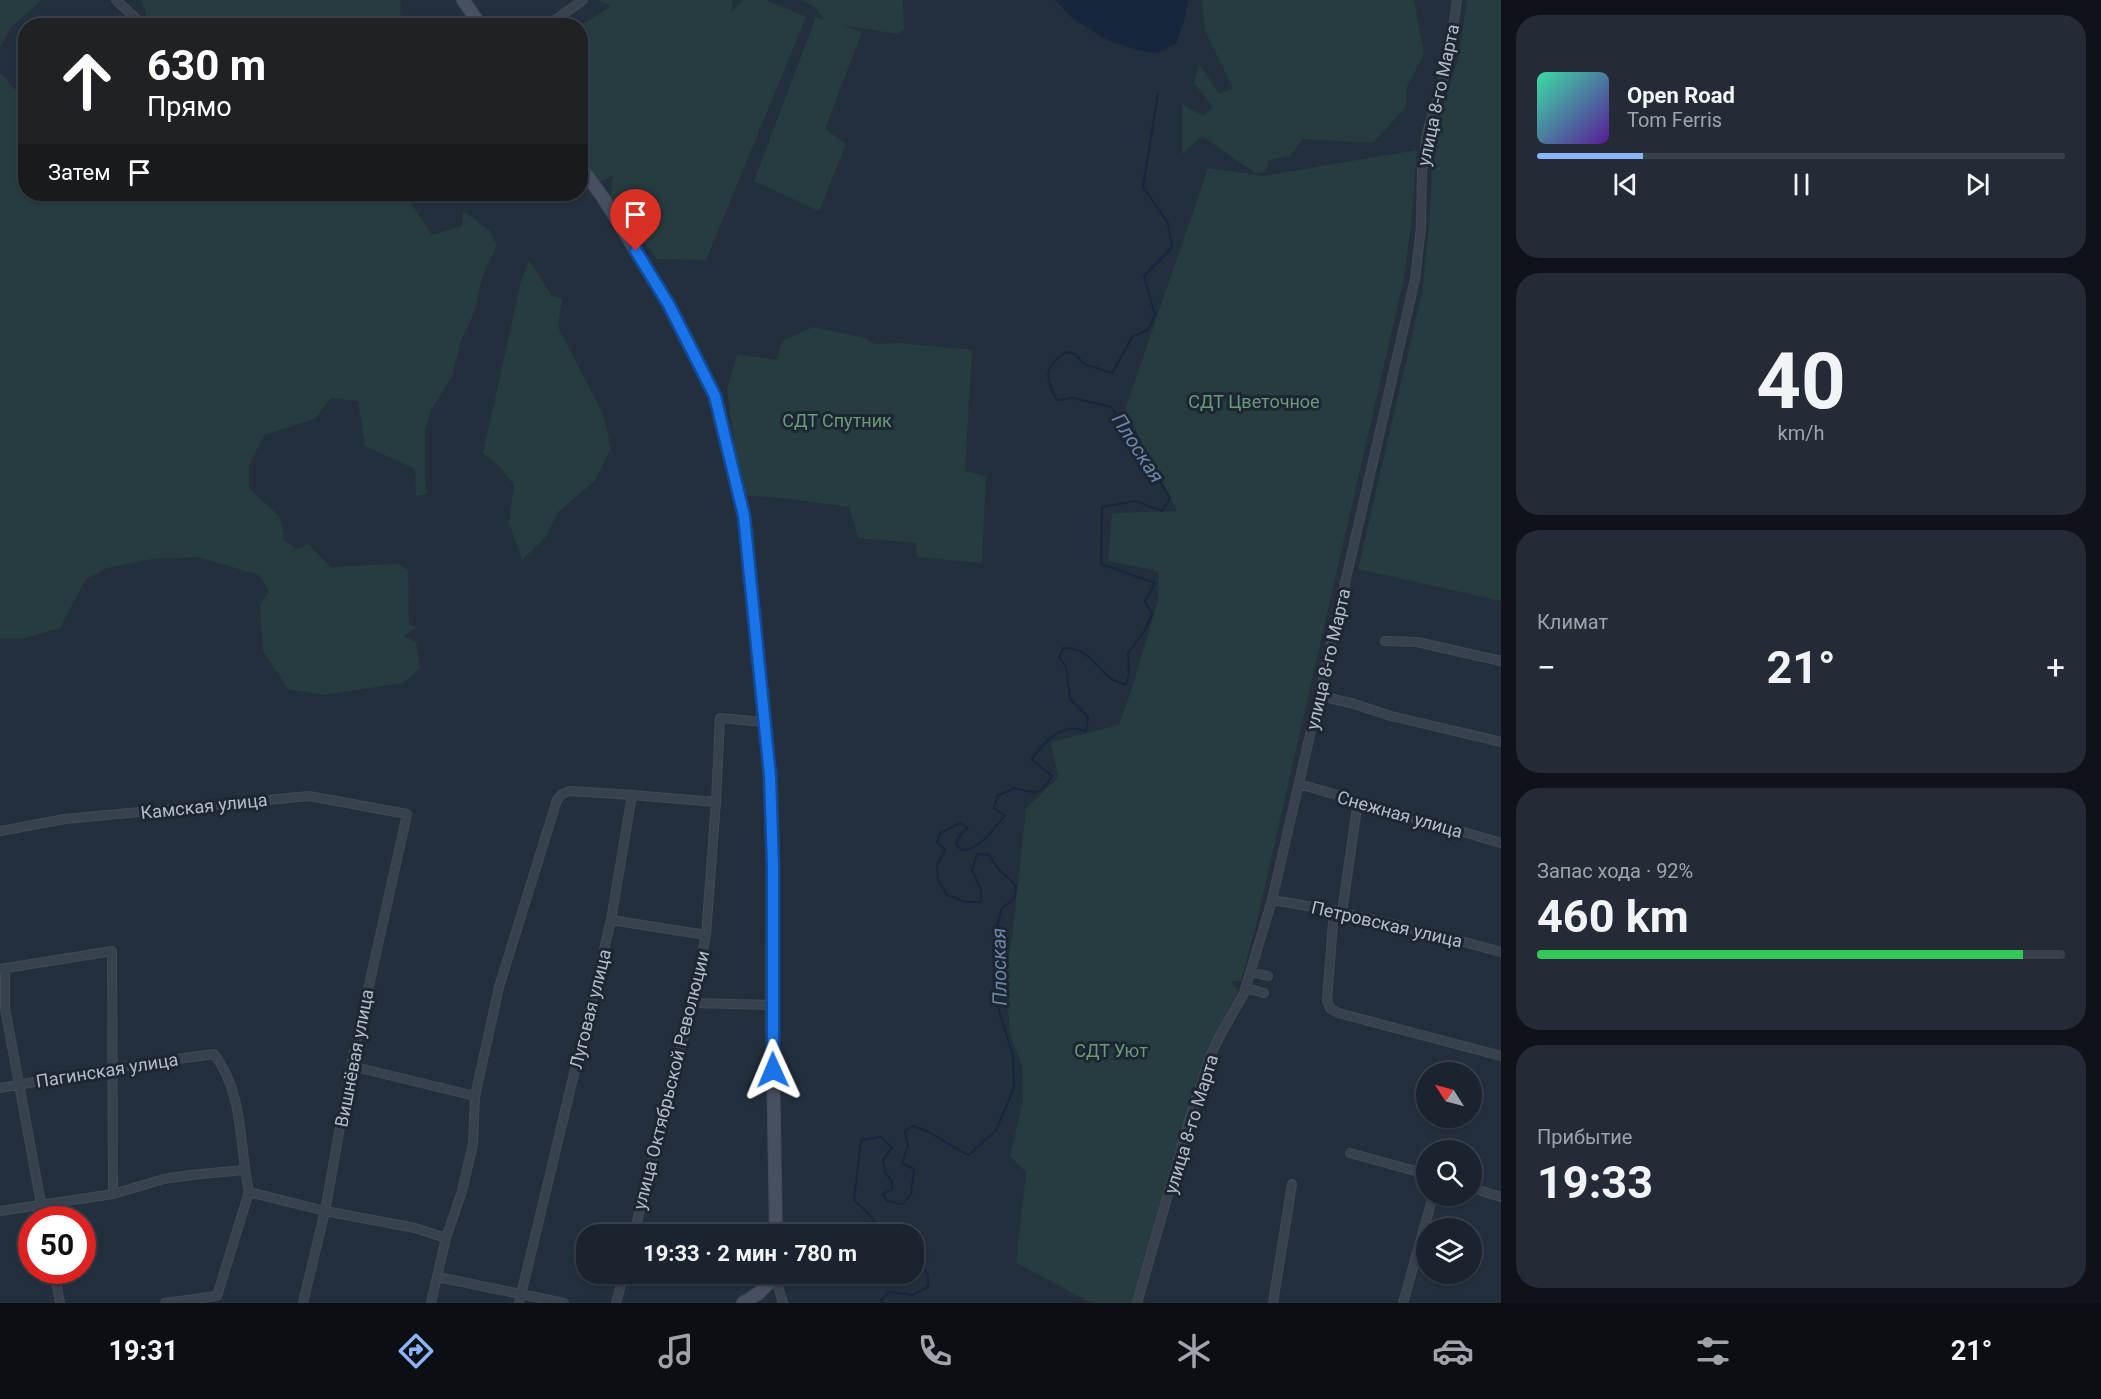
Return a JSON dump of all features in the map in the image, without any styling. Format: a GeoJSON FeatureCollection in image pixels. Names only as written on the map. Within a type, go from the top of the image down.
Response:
{"type":"FeatureCollection","features":[{"type":"Feature","properties":{"kind":"main road"},"geometry":{"type":"LineString","coordinates":[[463,0],[475,18]]}},
{"type":"Feature","properties":{"kind":"main road"},"geometry":{"type":"LineString","coordinates":[[588,177],[669,305],[715,396],[744,516],[770,776],[773,866],[772,1005],[776,1224]]}},
{"type":"Feature","properties":{"kind":"main road"},"geometry":{"type":"LineString","coordinates":[[743,1303],[759,1293],[768,1284]]}},
{"type":"Feature","properties":{"kind":"street"},"geometry":{"type":"LineString","coordinates":[[116,0],[135,18]]}},
{"type":"Feature","properties":{"kind":"street"},"geometry":{"type":"LineString","coordinates":[[558,18],[583,0]]}},
{"type":"Feature","properties":{"kind":"street","name":"улица 8-го Марта"},"geometry":{"type":"LineString","coordinates":[[1137,1303],[1210,1056],[1246,988],[1272,900],[1415,279],[1421,227],[1422,171],[1427,132],[1448,63],[1457,0]]}},
{"type":"Feature","properties":{"kind":"street"},"geometry":{"type":"LineString","coordinates":[[1386,641],[1417,642],[1501,661]]}},
{"type":"Feature","properties":{"kind":"street"},"geometry":{"type":"LineString","coordinates":[[1320,696],[1391,716],[1501,742]]}},
{"type":"Feature","properties":{"kind":"street","name":"улица Октябрьской Революции"},"geometry":{"type":"LineString","coordinates":[[637,1224],[692,1003],[705,935],[716,802],[720,718],[764,722]]}},
{"type":"Feature","properties":{"kind":"street","name":"Снежная улица"},"geometry":{"type":"LineString","coordinates":[[1299,784],[1501,843]]}},
{"type":"Feature","properties":{"kind":"street"},"geometry":{"type":"LineString","coordinates":[[431,1303],[446,1238],[462,1191],[473,1144],[475,1096],[499,987],[557,800],[562,794],[570,791],[716,802]]}},
{"type":"Feature","properties":{"kind":"street","name":"Луговая улица"},"geometry":{"type":"LineString","coordinates":[[519,1303],[611,920],[632,795]]}},
{"type":"Feature","properties":{"kind":"street","name":"Камская улица"},"geometry":{"type":"LineString","coordinates":[[0,831],[65,819],[309,796],[406,813]]}},
{"type":"Feature","properties":{"kind":"street"},"geometry":{"type":"LineString","coordinates":[[1358,801],[1338,911],[1327,1000],[1330,1008],[1338,1013],[1501,1056]]}},
{"type":"Feature","properties":{"kind":"street","name":"Вишнёвая улица"},"geometry":{"type":"LineString","coordinates":[[303,1303],[325,1211],[351,1066],[406,813]]}},
{"type":"Feature","properties":{"kind":"street","name":"Петровская улица"},"geometry":{"type":"LineString","coordinates":[[1272,900],[1338,911],[1414,928],[1501,952]]}},
{"type":"Feature","properties":{"kind":"street"},"geometry":{"type":"LineString","coordinates":[[611,920],[705,935]]}},
{"type":"Feature","properties":{"kind":"street"},"geometry":{"type":"LineString","coordinates":[[41,1205],[5,1008],[2,968],[112,951],[113,1194]]}},
{"type":"Feature","properties":{"kind":"street"},"geometry":{"type":"LineString","coordinates":[[1251,972],[1268,976]]}},
{"type":"Feature","properties":{"kind":"street"},"geometry":{"type":"LineString","coordinates":[[1246,988],[1264,993]]}},
{"type":"Feature","properties":{"kind":"street"},"geometry":{"type":"LineString","coordinates":[[692,1003],[772,1005]]}},
{"type":"Feature","properties":{"kind":"street","name":"Пагинская улица"},"geometry":{"type":"LineString","coordinates":[[0,1088],[114,1068],[214,1054],[223,1066],[232,1088],[238,1113],[244,1170]]}},
{"type":"Feature","properties":{"kind":"street"},"geometry":{"type":"LineString","coordinates":[[351,1066],[475,1096]]}},
{"type":"Feature","properties":{"kind":"street"},"geometry":{"type":"LineString","coordinates":[[1350,1153],[1416,1171]]}},
{"type":"Feature","properties":{"kind":"street"},"geometry":{"type":"LineString","coordinates":[[0,1212],[113,1194],[164,1179],[191,1174],[244,1170],[249,1192],[216,1300],[165,1303]]}},
{"type":"Feature","properties":{"kind":"street"},"geometry":{"type":"LineString","coordinates":[[1273,1303],[1292,1184]]}},
{"type":"Feature","properties":{"kind":"street"},"geometry":{"type":"LineString","coordinates":[[1482,1191],[1501,1197]]}},
{"type":"Feature","properties":{"kind":"street"},"geometry":{"type":"LineString","coordinates":[[249,1192],[325,1211],[415,1228],[446,1238]]}},
{"type":"Feature","properties":{"kind":"street"},"geometry":{"type":"LineString","coordinates":[[1403,1303],[1430,1206]]}},
{"type":"Feature","properties":{"kind":"street"},"geometry":{"type":"LineString","coordinates":[[438,1276],[564,1303]]}},
{"type":"Feature","properties":{"kind":"street"},"geometry":{"type":"LineString","coordinates":[[57,1284],[60,1303]]}},
{"type":"Feature","properties":{"kind":"street"},"geometry":{"type":"LineString","coordinates":[[616,1303],[621,1284]]}},
{"type":"Feature","properties":{"kind":"street"},"geometry":{"type":"LineString","coordinates":[[778,1284],[783,1303]]}},
{"type":"Feature","properties":{"kind":"green space"},"geometry":{"type":"Polygon","coordinates":[[[0,0],[42,0],[21,18],[18,18],[0,48],[0,0]]]}},
{"type":"Feature","properties":{"kind":"green space"},"geometry":{"type":"Polygon","coordinates":[[[141,0],[401,0],[400,18],[148,18],[141,0]]]}},
{"type":"Feature","properties":{"kind":"green space"},"geometry":{"type":"Polygon","coordinates":[[[599,0],[733,0],[731,13],[743,0],[766,0],[806,17],[706,260],[657,259],[611,197],[613,175],[597,184],[588,170],[588,21],[611,6],[599,0]]]}},
{"type":"Feature","properties":{"kind":"green space"},"geometry":{"type":"Polygon","coordinates":[[[801,0],[903,0],[904,29],[897,34],[842,25],[862,32],[825,129],[846,144],[819,211],[754,181],[816,17],[824,20],[816,8],[801,0]]]}},
{"type":"Feature","properties":{"kind":"green space"},"geometry":{"type":"Polygon","coordinates":[[[1202,0],[1414,0],[1424,54],[1407,87],[1406,107],[1373,143],[1303,139],[1290,156],[1268,160],[1266,172],[1255,173],[1202,136],[1182,154],[1182,104],[1203,116],[1213,107],[1194,83],[1199,63],[1219,94],[1233,88],[1205,31],[1202,0]]]}},
{"type":"Feature","properties":{"kind":"green space"},"geometry":{"type":"Polygon","coordinates":[[[1467,0],[1501,0],[1501,601],[1358,569],[1422,292],[1429,226],[1434,132],[1457,63],[1467,0]]]}},
{"type":"Feature","properties":{"kind":"green space"},"geometry":{"type":"Polygon","coordinates":[[[0,73],[18,92],[18,201],[410,201],[432,235],[462,226],[463,211],[489,230],[497,245],[483,275],[474,313],[460,343],[452,377],[431,410],[425,430],[427,494],[416,496],[415,469],[365,446],[358,401],[331,398],[315,419],[264,435],[249,465],[249,488],[280,517],[284,540],[297,549],[308,544],[331,567],[399,564],[408,570],[409,624],[417,627],[404,636],[416,642],[420,668],[403,683],[324,695],[288,689],[263,651],[260,605],[269,592],[259,575],[198,557],[152,559],[107,568],[86,579],[60,628],[22,639],[0,639],[0,73]]]}},
{"type":"Feature","properties":{"kind":"green space","name":"СДТ Цветочное"},"geometry":{"type":"Polygon","coordinates":[[[1417,150],[1411,227],[1403,282],[1255,929],[1241,980],[1231,982],[1238,991],[1207,1051],[1195,1083],[1135,1303],[1092,1303],[1016,1263],[1026,1172],[1010,1156],[1023,1101],[1022,1066],[1010,1034],[1005,968],[1012,939],[1026,808],[1058,778],[1051,742],[1119,725],[1158,601],[1159,571],[1108,561],[1112,513],[1177,511],[1125,410],[1208,168],[1263,176],[1417,150]]]}},
{"type":"Feature","properties":{"kind":"green space"},"geometry":{"type":"Polygon","coordinates":[[[529,260],[552,296],[562,299],[558,327],[603,414],[611,448],[595,481],[559,511],[545,538],[522,560],[509,523],[514,485],[501,468],[483,453],[521,281],[529,260]]]}},
{"type":"Feature","properties":{"kind":"green space","name":"СДТ Спутник"},"geometry":{"type":"Polygon","coordinates":[[[813,327],[864,338],[875,344],[900,343],[972,350],[965,471],[986,476],[982,563],[917,557],[916,543],[858,538],[849,507],[741,495],[727,389],[737,354],[777,360],[782,341],[813,327]]]}},
{"type":"Feature","properties":{"kind":"water"},"geometry":{"type":"Polygon","coordinates":[[[1055,0],[1188,0],[1185,18],[1176,44],[1157,53],[1109,41],[1072,18],[1055,0]]]}},
{"type":"Feature","properties":{"kind":"waterway","name":"Плоская"},"geometry":{"type":"LineString","coordinates":[[876,1224],[871,1216],[854,1200],[861,1140],[881,1137],[892,1148],[883,1160],[885,1173],[892,1181],[892,1189],[883,1194],[887,1201],[903,1204],[911,1194],[914,1169],[902,1163],[908,1146],[905,1132],[912,1126],[920,1128],[969,1155],[996,1130],[1014,1088],[1013,1056],[996,1001],[1002,978],[995,956],[995,933],[1002,908],[1014,899],[1016,886],[996,866],[989,855],[977,854],[972,870],[981,890],[981,902],[966,902],[947,895],[938,880],[937,865],[945,850],[937,842],[940,833],[960,823],[968,828],[956,843],[961,850],[974,847],[986,838],[1005,816],[994,808],[997,796],[1014,788],[1036,792],[1044,787],[1052,776],[1031,759],[1048,740],[1061,731],[1068,729],[1086,731],[1088,717],[1070,699],[1066,666],[1059,658],[1063,648],[1082,652],[1109,677],[1126,684],[1129,675],[1128,653],[1145,630],[1152,614],[1145,601],[1155,583],[1101,564],[1102,507],[1136,501],[1162,511],[1170,498],[1138,444],[1111,407],[1073,398],[1057,400],[1050,385],[1048,373],[1053,363],[1066,352],[1075,354],[1084,364],[1112,373],[1133,336],[1148,330],[1155,315],[1144,276],[1172,247],[1168,223],[1143,187],[1158,93]]}},
{"type":"Feature","properties":{"kind":"waterway","name":"Плоская"},"geometry":{"type":"LineString","coordinates":[[883,1303],[881,1301],[889,1292],[912,1295],[928,1287],[928,1275],[924,1269]]}},
{"type":"Feature","properties":{"kind":"route"},"geometry":{"type":"LineString","coordinates":[[636,251],[669,305],[715,396],[744,516],[770,776],[773,866],[773,1070]]}},
{"type":"Feature","properties":{"kind":"park label","name":"СДТ Уют"},"geometry":{"type":"Point","coordinates":[1111,1050]}}]}
